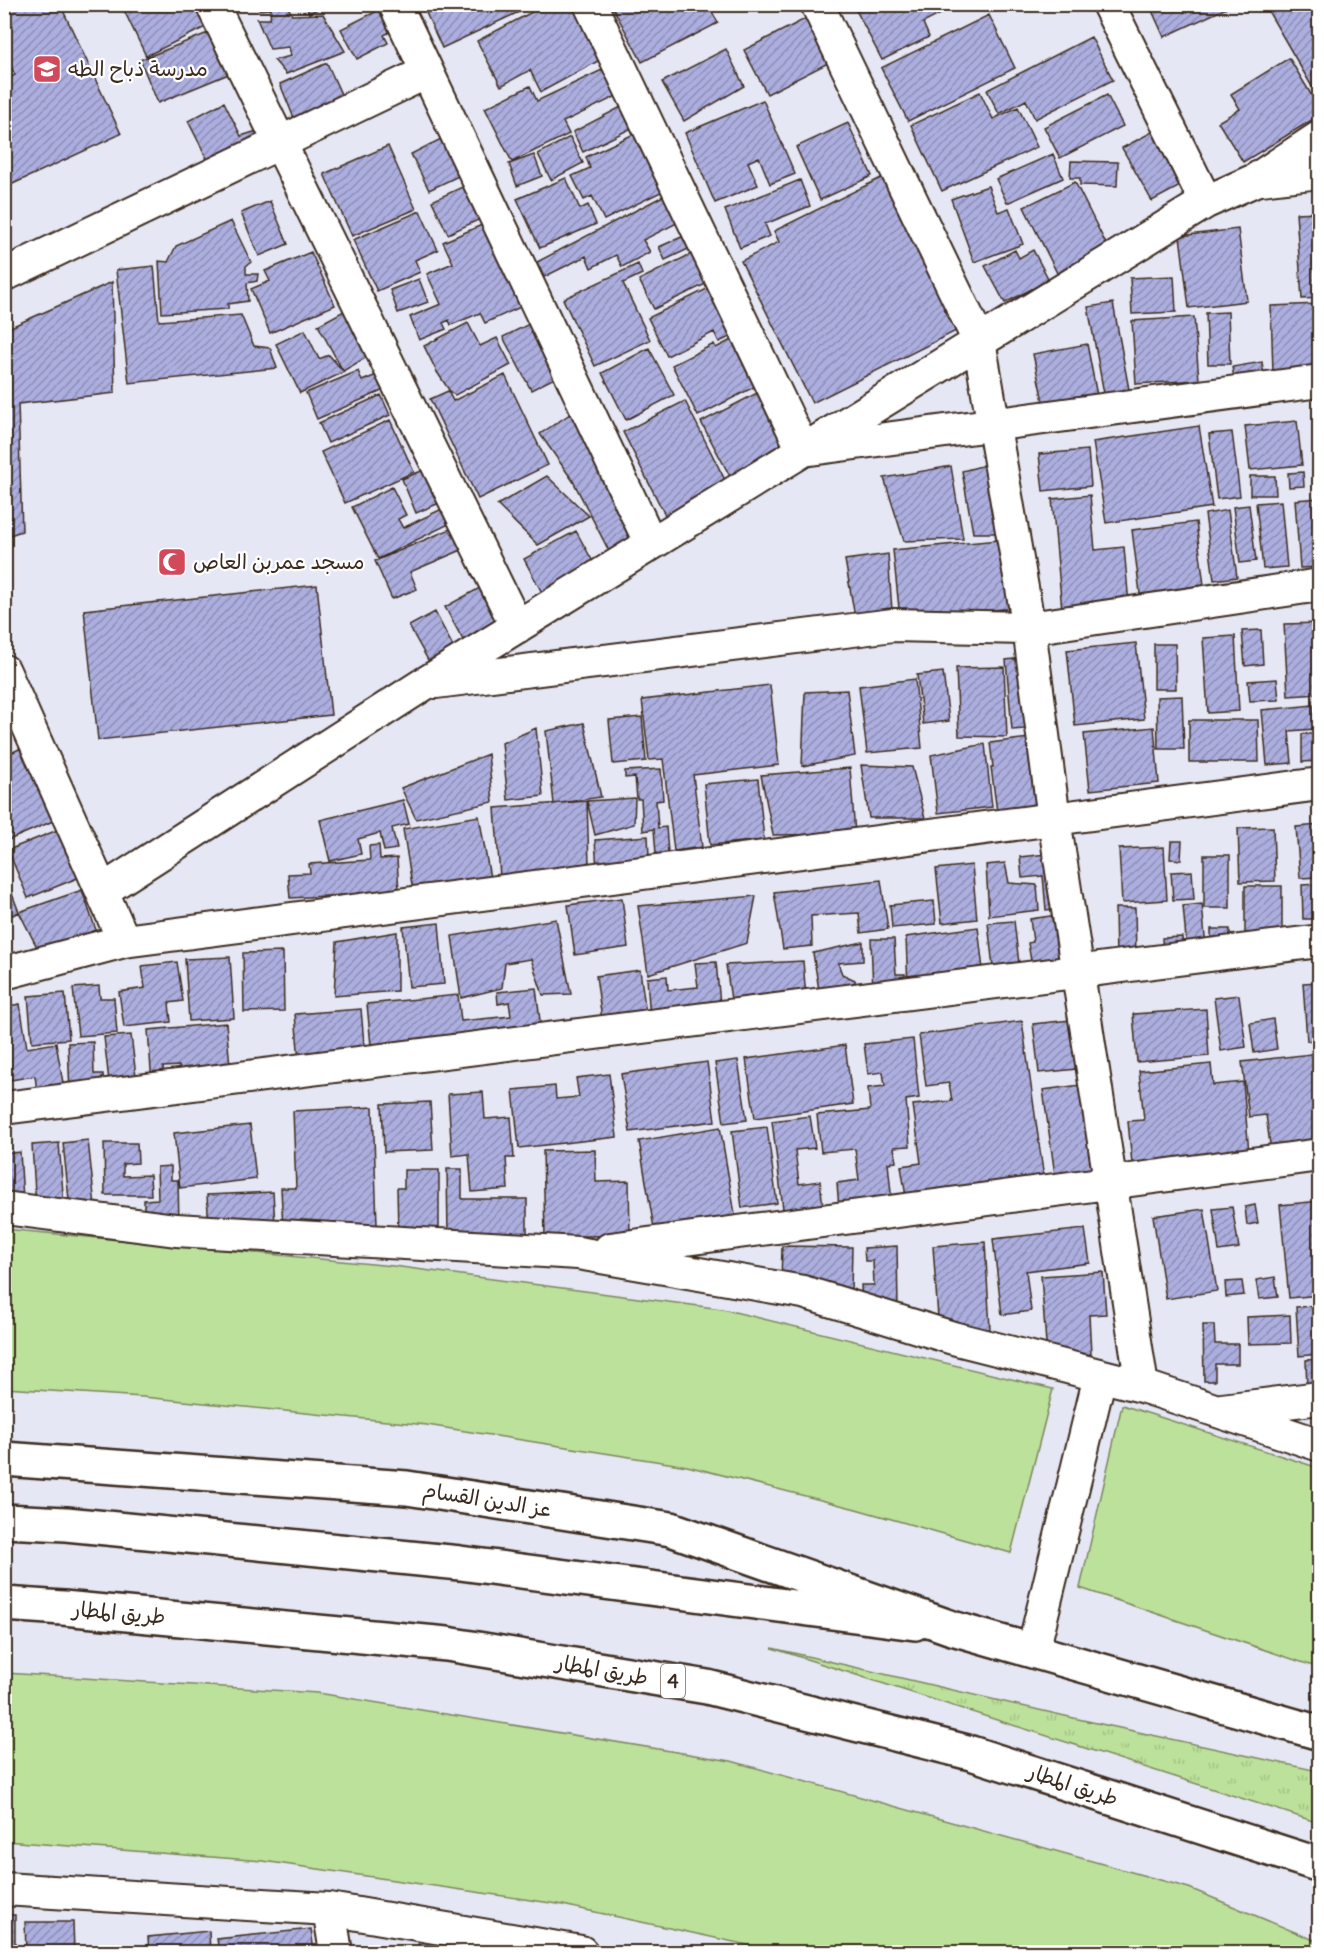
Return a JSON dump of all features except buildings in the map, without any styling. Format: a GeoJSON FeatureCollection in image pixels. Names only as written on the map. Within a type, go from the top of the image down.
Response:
{"type":"FeatureCollection","features":[{"type":"Feature","properties":{"kind":"main road","name":"عز الدين القسام"},"geometry":{"type":"LineString","coordinates":[[4,1459],[408,1488],[671,1529],[952,1628]]}},
{"type":"Feature","properties":{"kind":"main road"},"geometry":{"type":"LineString","coordinates":[[4,1521],[66,1524],[459,1563],[952,1628],[1320,1733]]}},
{"type":"Feature","properties":{"kind":"main road","name":"طريق المطار"},"geometry":{"type":"LineString","coordinates":[[4,1604],[447,1644],[707,1687],[971,1753],[1320,1865]]}},
{"type":"Feature","properties":{"kind":"street"},"geometry":{"type":"LineString","coordinates":[[212,4],[517,627]]}},
{"type":"Feature","properties":{"kind":"street"},"geometry":{"type":"LineString","coordinates":[[395,4],[651,544]]}},
{"type":"Feature","properties":{"kind":"street"},"geometry":{"type":"LineString","coordinates":[[590,4],[803,450]]}},
{"type":"Feature","properties":{"kind":"street"},"geometry":{"type":"LineString","coordinates":[[817,4],[979,341],[1029,628],[1054,819],[1142,1386]]}},
{"type":"Feature","properties":{"kind":"street"},"geometry":{"type":"LineString","coordinates":[[1108,4],[1206,202]]}},
{"type":"Feature","properties":{"kind":"street"},"geometry":{"type":"LineString","coordinates":[[4,275],[427,72]]}},
{"type":"Feature","properties":{"kind":"street"},"geometry":{"type":"LineString","coordinates":[[102,891],[424,684],[1206,202],[1255,180],[1320,136]]}},
{"type":"Feature","properties":{"kind":"street"},"geometry":{"type":"LineString","coordinates":[[1255,180],[1320,172]]}},
{"type":"Feature","properties":{"kind":"street"},"geometry":{"type":"LineString","coordinates":[[803,450],[1320,381]]}},
{"type":"Feature","properties":{"kind":"street"},"geometry":{"type":"LineString","coordinates":[[424,684],[893,625],[1029,628],[1320,585]]}},
{"type":"Feature","properties":{"kind":"street"},"geometry":{"type":"LineString","coordinates":[[4,671],[124,941]]}},
{"type":"Feature","properties":{"kind":"street"},"geometry":{"type":"LineString","coordinates":[[4,973],[124,941],[1320,784]]}},
{"type":"Feature","properties":{"kind":"street"},"geometry":{"type":"LineString","coordinates":[[4,1108],[1320,940]]}},
{"type":"Feature","properties":{"kind":"street"},"geometry":{"type":"LineString","coordinates":[[578,1253],[1320,1155]]}},
{"type":"Feature","properties":{"kind":"street"},"geometry":{"type":"LineString","coordinates":[[4,1208],[176,1230],[578,1253],[803,1292],[953,1338],[1142,1386],[1320,1445]]}},
{"type":"Feature","properties":{"kind":"street"},"geometry":{"type":"LineString","coordinates":[[1033,1651],[1100,1376]]}},
{"type":"Feature","properties":{"kind":"street"},"geometry":{"type":"LineString","coordinates":[[1214,1411],[1320,1398]]}},
{"type":"Feature","properties":{"kind":"street"},"geometry":{"type":"LineString","coordinates":[[4,1889],[329,1909],[580,1953]]}},
{"type":"Feature","properties":{"kind":"street"},"geometry":{"type":"LineString","coordinates":[[329,1909],[336,1953]]}},
{"type":"Feature","properties":{"kind":"green space"},"geometry":{"type":"Polygon","coordinates":[[[4,1229],[393,1266],[722,1309],[1053,1389],[1011,1553],[856,1509],[687,1466],[427,1425],[143,1397],[5,1388],[4,1229]]]}},
{"type":"Feature","properties":{"kind":"green space"},"geometry":{"type":"Polygon","coordinates":[[[1122,1405],[1319,1468],[1319,1668],[1080,1588],[1122,1405]]]}},
{"type":"Feature","properties":{"kind":"green space"},"geometry":{"type":"Polygon","coordinates":[[[772,1648],[1078,1719],[1318,1771],[1319,1823],[772,1648]]]}},
{"type":"Feature","properties":{"kind":"green space"},"geometry":{"type":"Polygon","coordinates":[[[5,1673],[318,1693],[731,1761],[1189,1888],[1319,1942],[1319,1952],[780,1952],[558,1904],[263,1861],[5,1841],[5,1673]]]}},
{"type":"Feature","properties":{"kind":"place","name":"مدرسة ذباح الطه"},"geometry":{"type":"Point","coordinates":[47,69]}},
{"type":"Feature","properties":{"kind":"place","name":"مسجد عمربن العاص"},"geometry":{"type":"Point","coordinates":[172,562]}}]}
